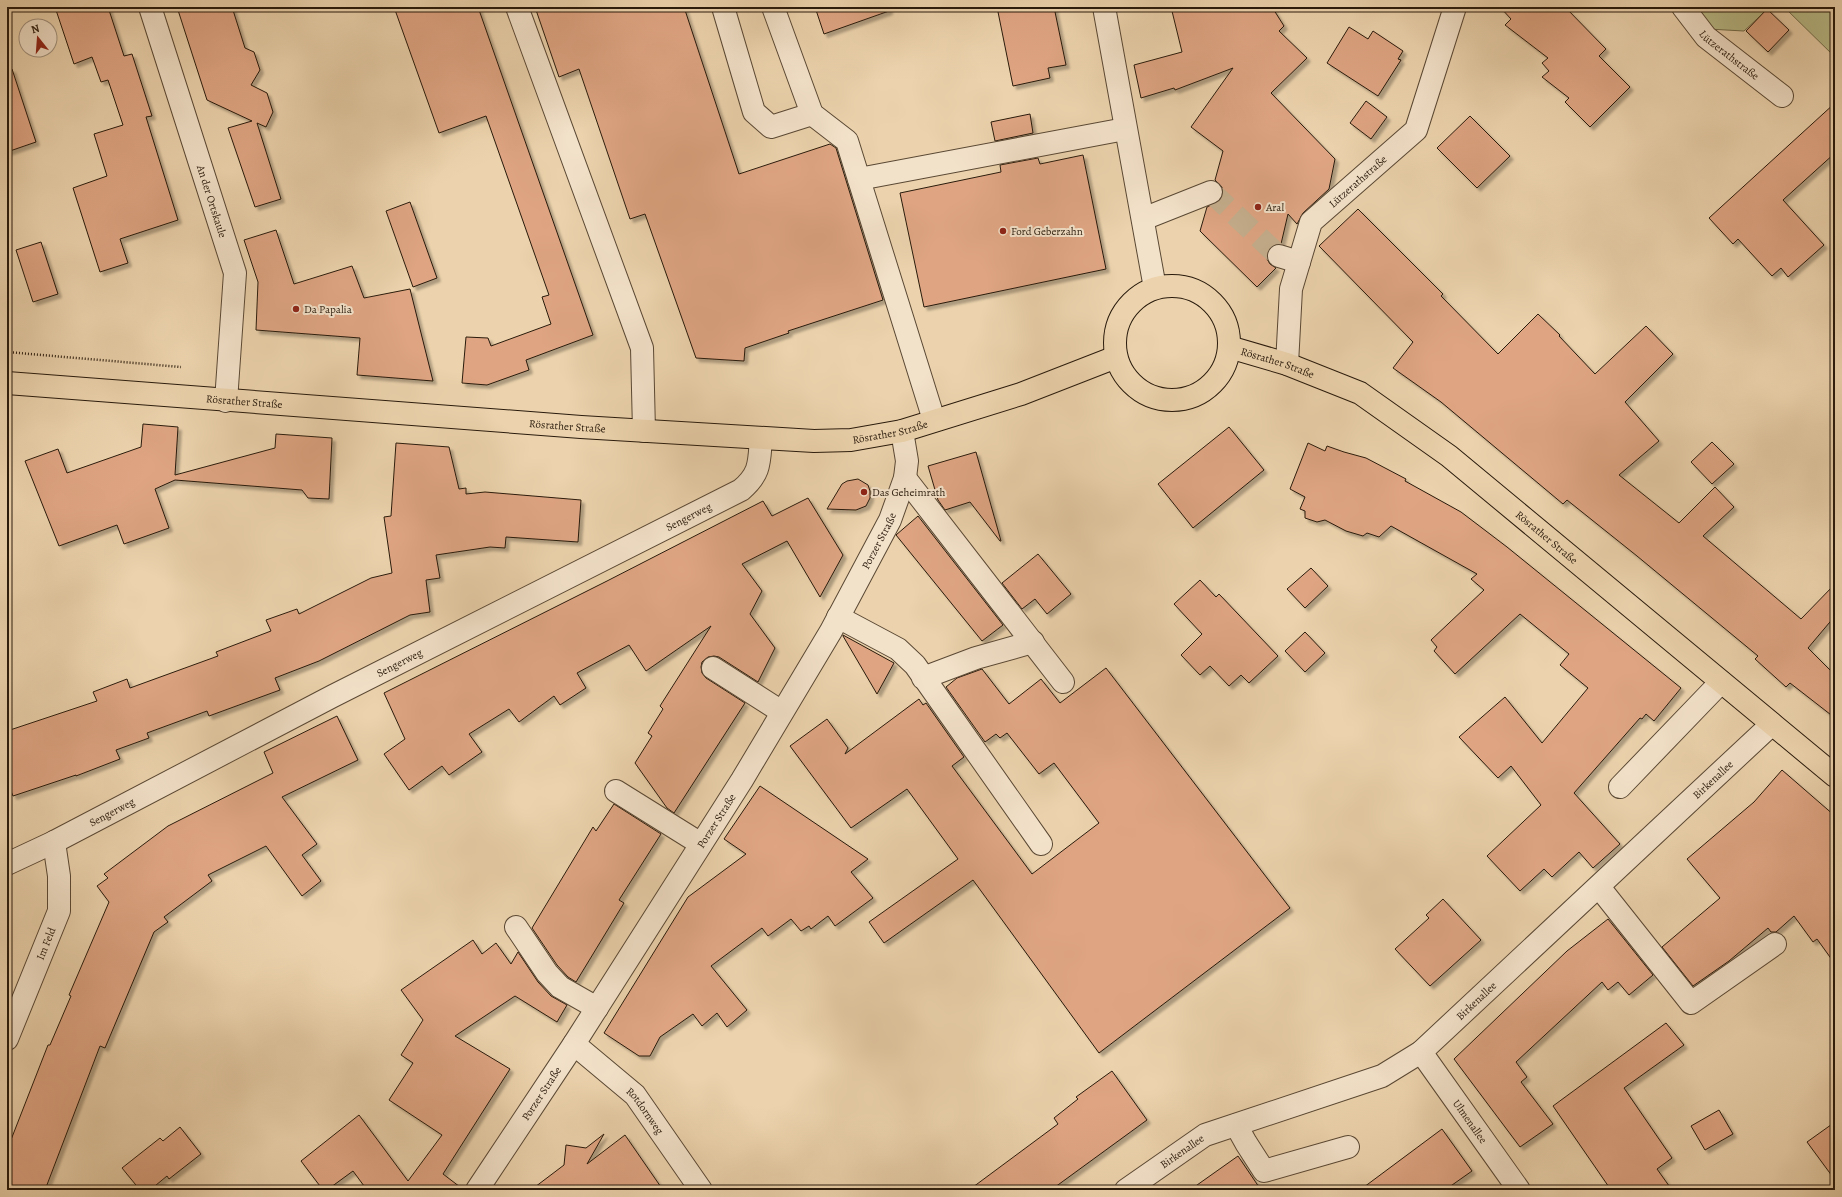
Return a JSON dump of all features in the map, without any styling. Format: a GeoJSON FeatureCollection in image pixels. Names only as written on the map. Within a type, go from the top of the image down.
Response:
{"type":"FeatureCollection","features":[{"type":"Feature","properties":{"kind":"main road"},"geometry":{"type":"LineString","coordinates":[[1173,286],[1191,289],[1207,298],[1220,311],[1227,328],[1229,346],[1225,364],[1216,379],[1203,391],[1186,398],[1168,400],[1151,396],[1135,387],[1123,374],[1116,357],[1114,340],[1118,323],[1126,308],[1139,296],[1155,288],[1173,286]]}},
{"type":"Feature","properties":{"kind":"main road","name":"Rösrather Straße"},"geometry":{"type":"LineString","coordinates":[[1229,346],[1287,364],[1360,393],[1449,456],[1835,776]]}},
{"type":"Feature","properties":{"kind":"main road","name":"Rösrather Straße"},"geometry":{"type":"LineString","coordinates":[[7,383],[226,401],[644,431],[814,441],[851,440],[902,431],[1021,394],[1116,357]]}},
{"type":"Feature","properties":{"kind":"street","name":"An der Ortskaule"},"geometry":{"type":"LineString","coordinates":[[150,7],[235,273],[226,401]]}},
{"type":"Feature","properties":{"kind":"street"},"geometry":{"type":"LineString","coordinates":[[517,7],[642,348],[644,431]]}},
{"type":"Feature","properties":{"kind":"street"},"geometry":{"type":"LineString","coordinates":[[723,7],[754,112],[771,127],[812,114]]}},
{"type":"Feature","properties":{"kind":"street"},"geometry":{"type":"LineString","coordinates":[[773,7],[812,114],[847,141],[934,420]]}},
{"type":"Feature","properties":{"kind":"street"},"geometry":{"type":"LineString","coordinates":[[1104,7],[1155,288]]}},
{"type":"Feature","properties":{"kind":"street","name":"Lützerathstraße"},"geometry":{"type":"LineString","coordinates":[[1287,364],[1291,289],[1311,222],[1416,130],[1455,7]]}},
{"type":"Feature","properties":{"kind":"street","name":"Lützerathstraße"},"geometry":{"type":"LineString","coordinates":[[1683,7],[1706,37],[1782,96]]}},
{"type":"Feature","properties":{"kind":"street"},"geometry":{"type":"LineString","coordinates":[[859,180],[1125,129]]}},
{"type":"Feature","properties":{"kind":"street"},"geometry":{"type":"LineString","coordinates":[[1143,218],[1211,192]]}},
{"type":"Feature","properties":{"kind":"street"},"geometry":{"type":"LineString","coordinates":[[1279,256],[1299,262]]}},
{"type":"Feature","properties":{"kind":"street","name":"Porzer Straße"},"geometry":{"type":"LineString","coordinates":[[477,1190],[574,1044],[701,844],[838,617],[890,520],[905,478],[907,461],[902,431]]}},
{"type":"Feature","properties":{"kind":"street","name":"Sengerweg"},"geometry":{"type":"LineString","coordinates":[[7,864],[54,842],[334,696],[741,490],[752,481],[758,469],[761,438]]}},
{"type":"Feature","properties":{"kind":"street"},"geometry":{"type":"LineString","coordinates":[[905,478],[1063,682]]}},
{"type":"Feature","properties":{"kind":"street"},"geometry":{"type":"LineString","coordinates":[[838,617],[898,649],[915,665],[1041,844]]}},
{"type":"Feature","properties":{"kind":"street"},"geometry":{"type":"LineString","coordinates":[[923,678],[976,658],[1033,642]]}},
{"type":"Feature","properties":{"kind":"street"},"geometry":{"type":"LineString","coordinates":[[713,668],[782,712]]}},
{"type":"Feature","properties":{"kind":"street"},"geometry":{"type":"LineString","coordinates":[[1620,787],[1721,682]]}},
{"type":"Feature","properties":{"kind":"street","name":"Birkenallee"},"geometry":{"type":"LineString","coordinates":[[1126,1190],[1205,1135],[1382,1076],[1421,1052],[1772,724]]}},
{"type":"Feature","properties":{"kind":"street"},"geometry":{"type":"LineString","coordinates":[[616,791],[701,844]]}},
{"type":"Feature","properties":{"kind":"street","name":"Im Feld"},"geometry":{"type":"LineString","coordinates":[[7,1040],[59,911],[59,876],[54,842]]}},
{"type":"Feature","properties":{"kind":"street"},"geometry":{"type":"LineString","coordinates":[[1599,886],[1692,1003],[1775,944]]}},
{"type":"Feature","properties":{"kind":"street"},"geometry":{"type":"LineString","coordinates":[[516,927],[547,973],[560,987],[597,1008]]}},
{"type":"Feature","properties":{"kind":"street","name":"Rotdornweg"},"geometry":{"type":"LineString","coordinates":[[574,1044],[635,1096],[701,1190]]}},
{"type":"Feature","properties":{"kind":"street","name":"Ulmenallee"},"geometry":{"type":"LineString","coordinates":[[1421,1052],[1519,1190]]}},
{"type":"Feature","properties":{"kind":"street"},"geometry":{"type":"LineString","coordinates":[[1236,1125],[1264,1171],[1348,1147]]}},
{"type":"Feature","properties":{"kind":"green space"},"geometry":{"type":"Polygon","coordinates":[[[1690,7],[1770,7],[1744,31],[1708,29],[1690,7]]]}},
{"type":"Feature","properties":{"kind":"green space"},"geometry":{"type":"Polygon","coordinates":[[[1784,7],[1835,7],[1835,57],[1784,7]]]}},
{"type":"Feature","properties":{"kind":"building"},"geometry":{"type":"Polygon","coordinates":[[[55,7],[108,7],[124,56],[132,54],[152,116],[146,117],[178,220],[120,239],[128,263],[100,272],[73,188],[107,176],[94,134],[123,125],[108,80],[101,82],[92,57],[74,64],[55,7]]]}},
{"type":"Feature","properties":{"kind":"building"},"geometry":{"type":"Polygon","coordinates":[[[177,7],[232,7],[245,48],[254,52],[260,70],[251,85],[267,93],[273,112],[266,127],[257,123],[281,199],[255,207],[228,128],[252,121],[207,100],[177,7]]]}},
{"type":"Feature","properties":{"kind":"building"},"geometry":{"type":"Polygon","coordinates":[[[394,7],[478,7],[593,335],[526,360],[529,370],[487,385],[462,383],[466,337],[488,338],[491,346],[551,324],[542,297],[549,295],[486,116],[439,133],[394,7]]]}},
{"type":"Feature","properties":{"kind":"building"},"geometry":{"type":"Polygon","coordinates":[[[535,7],[684,7],[739,174],[830,144],[836,148],[883,300],[788,331],[789,333],[745,348],[744,361],[696,358],[645,214],[630,219],[579,69],[559,77],[535,7]]]}},
{"type":"Feature","properties":{"kind":"building"},"geometry":{"type":"Polygon","coordinates":[[[815,7],[889,7],[889,11],[824,34],[815,7]]]}},
{"type":"Feature","properties":{"kind":"building"},"geometry":{"type":"Polygon","coordinates":[[[997,7],[1054,7],[1066,65],[1048,68],[1050,78],[1013,86],[997,7]]]}},
{"type":"Feature","properties":{"kind":"building"},"geometry":{"type":"Polygon","coordinates":[[[1171,7],[1272,7],[1284,26],[1279,31],[1307,58],[1271,93],[1335,159],[1329,189],[1303,213],[1297,224],[1288,214],[1281,244],[1276,244],[1271,247],[1267,253],[1267,259],[1270,264],[1276,268],[1257,287],[1200,231],[1207,207],[1221,200],[1223,194],[1222,187],[1215,180],[1223,151],[1191,127],[1233,68],[1175,90],[1174,88],[1141,98],[1134,65],[1182,52],[1171,7]]]}},
{"type":"Feature","properties":{"kind":"building"},"geometry":{"type":"Polygon","coordinates":[[[1500,7],[1565,7],[1606,49],[1599,56],[1630,87],[1590,127],[1565,102],[1569,98],[1542,77],[1549,71],[1542,63],[1548,58],[1505,25],[1511,19],[1500,7]]]}},
{"type":"Feature","properties":{"kind":"building"},"geometry":{"type":"Polygon","coordinates":[[[1767,9],[1789,30],[1768,52],[1746,31],[1767,9]]]}},
{"type":"Feature","properties":{"kind":"building"},"geometry":{"type":"Polygon","coordinates":[[[1349,27],[1368,39],[1373,31],[1403,51],[1398,59],[1401,60],[1378,96],[1327,63],[1349,27]]]}},
{"type":"Feature","properties":{"kind":"building"},"geometry":{"type":"Polygon","coordinates":[[[7,69],[12,69],[36,142],[7,152],[7,69]]]}},
{"type":"Feature","properties":{"kind":"building"},"geometry":{"type":"Polygon","coordinates":[[[1366,101],[1387,117],[1371,139],[1350,123],[1366,101]]]}},
{"type":"Feature","properties":{"kind":"building"},"geometry":{"type":"Polygon","coordinates":[[[1835,103],[1835,153],[1783,200],[1824,245],[1788,277],[1781,268],[1772,276],[1738,239],[1733,244],[1709,218],[1835,103]]]}},
{"type":"Feature","properties":{"kind":"building"},"geometry":{"type":"Polygon","coordinates":[[[1030,114],[1033,133],[995,141],[991,122],[1030,114]]]}},
{"type":"Feature","properties":{"kind":"building"},"geometry":{"type":"Polygon","coordinates":[[[1470,116],[1510,156],[1477,188],[1437,148],[1470,116]]]}},
{"type":"Feature","properties":{"kind":"building","name":"Ford Geberzahn"},"geometry":{"type":"Polygon","coordinates":[[[1083,155],[1106,269],[924,307],[900,193],[1001,172],[1000,165],[1038,158],[1040,164],[1083,155]]]}},
{"type":"Feature","properties":{"kind":"building"},"geometry":{"type":"Polygon","coordinates":[[[410,202],[437,278],[413,287],[386,211],[410,202]]]}},
{"type":"Feature","properties":{"kind":"building"},"geometry":{"type":"Polygon","coordinates":[[[1358,209],[1443,294],[1441,296],[1498,354],[1538,314],[1560,335],[1559,336],[1595,374],[1646,326],[1673,354],[1625,402],[1659,441],[1619,475],[1679,523],[1715,487],[1734,507],[1703,536],[1801,619],[1835,584],[1835,616],[1808,648],[1835,675],[1835,718],[1790,683],[1786,687],[1755,659],[1758,656],[1637,556],[1567,500],[1563,504],[1441,402],[1393,368],[1413,342],[1319,246],[1358,209]]]}},
{"type":"Feature","properties":{"kind":"building"},"geometry":{"type":"Polygon","coordinates":[[[276,230],[294,284],[352,266],[364,298],[410,289],[433,381],[357,375],[360,338],[256,330],[258,282],[244,240],[276,230]]]}},
{"type":"Feature","properties":{"kind":"building"},"geometry":{"type":"Polygon","coordinates":[[[41,242],[58,294],[33,302],[16,250],[41,242]]]}},
{"type":"Feature","properties":{"kind":"building"},"geometry":{"type":"Polygon","coordinates":[[[143,424],[178,427],[175,475],[275,448],[276,434],[332,438],[329,499],[308,498],[302,490],[175,480],[155,489],[169,528],[124,544],[117,525],[59,546],[25,461],[58,449],[67,473],[141,447],[143,424]]]}},
{"type":"Feature","properties":{"kind":"building"},"geometry":{"type":"Polygon","coordinates":[[[1229,427],[1264,470],[1193,528],[1158,484],[1229,427]]]}},
{"type":"Feature","properties":{"kind":"building"},"geometry":{"type":"Polygon","coordinates":[[[1712,442],[1734,464],[1712,484],[1691,462],[1712,442]]]}},
{"type":"Feature","properties":{"kind":"building"},"geometry":{"type":"Polygon","coordinates":[[[396,443],[449,447],[459,489],[466,488],[466,494],[485,492],[581,500],[578,542],[506,537],[505,548],[490,547],[436,555],[440,578],[426,580],[430,612],[410,615],[319,661],[275,678],[280,690],[209,716],[207,711],[147,733],[149,738],[116,750],[120,759],[76,776],[13,796],[7,781],[7,731],[97,701],[93,692],[127,679],[130,688],[218,656],[216,652],[271,631],[266,620],[297,609],[299,614],[371,578],[392,573],[384,517],[391,516],[396,443]]]}},
{"type":"Feature","properties":{"kind":"building"},"geometry":{"type":"Polygon","coordinates":[[[1308,443],[1325,451],[1327,446],[1366,458],[1406,479],[1405,481],[1461,512],[1507,547],[1681,688],[1654,721],[1646,714],[1642,719],[1640,718],[1574,793],[1620,844],[1593,868],[1579,852],[1552,877],[1544,869],[1520,891],[1487,856],[1541,805],[1511,766],[1498,778],[1459,737],[1505,697],[1542,743],[1588,688],[1560,665],[1569,654],[1520,614],[1455,674],[1434,651],[1437,647],[1431,640],[1484,590],[1471,579],[1477,574],[1391,526],[1379,537],[1367,533],[1363,536],[1346,531],[1325,520],[1317,522],[1305,518],[1305,511],[1300,509],[1305,497],[1290,489],[1308,443]]]}},
{"type":"Feature","properties":{"kind":"building"},"geometry":{"type":"Polygon","coordinates":[[[976,452],[1001,541],[970,502],[945,510],[938,500],[928,466],[976,452]]]}},
{"type":"Feature","properties":{"kind":"building"},"geometry":{"type":"Polygon","coordinates":[[[858,479],[868,485],[870,491],[870,498],[866,506],[856,510],[827,509],[842,484],[847,481],[858,479]]]}},
{"type":"Feature","properties":{"kind":"building"},"geometry":{"type":"Polygon","coordinates":[[[808,498],[843,555],[820,597],[787,541],[742,564],[762,591],[750,614],[775,648],[758,682],[719,657],[708,657],[702,662],[702,673],[706,678],[745,703],[674,813],[667,808],[635,763],[652,736],[648,733],[663,709],[660,706],[711,626],[646,671],[629,645],[577,673],[586,688],[560,705],[554,696],[519,722],[509,709],[469,734],[482,752],[449,775],[442,766],[409,790],[384,754],[405,739],[384,693],[763,501],[772,516],[808,498]]]}},
{"type":"Feature","properties":{"kind":"building"},"geometry":{"type":"Polygon","coordinates":[[[918,516],[1003,625],[982,641],[896,535],[918,516]]]}},
{"type":"Feature","properties":{"kind":"building"},"geometry":{"type":"Polygon","coordinates":[[[1038,554],[1071,594],[1047,614],[1035,599],[1022,609],[1002,583],[1038,554]]]}},
{"type":"Feature","properties":{"kind":"building"},"geometry":{"type":"Polygon","coordinates":[[[1311,568],[1328,586],[1305,608],[1287,589],[1311,568]]]}},
{"type":"Feature","properties":{"kind":"building"},"geometry":{"type":"Polygon","coordinates":[[[1200,580],[1216,597],[1219,594],[1278,656],[1249,683],[1241,675],[1229,686],[1210,666],[1200,675],[1181,655],[1202,634],[1174,604],[1200,580]]]}},
{"type":"Feature","properties":{"kind":"building"},"geometry":{"type":"Polygon","coordinates":[[[1305,632],[1325,653],[1305,672],[1285,651],[1305,632]]]}},
{"type":"Feature","properties":{"kind":"building"},"geometry":{"type":"Polygon","coordinates":[[[843,636],[894,663],[877,694],[843,636]]]}},
{"type":"Feature","properties":{"kind":"building"},"geometry":{"type":"Polygon","coordinates":[[[1106,668],[1290,908],[1099,1053],[973,880],[884,943],[869,922],[958,859],[907,789],[851,828],[790,746],[827,719],[848,748],[845,754],[919,699],[923,705],[926,703],[964,757],[952,766],[1032,874],[1099,823],[1054,763],[1039,774],[1007,733],[1000,738],[996,734],[985,742],[946,687],[957,678],[982,669],[1009,704],[1041,679],[1060,703],[1106,668]]]}},
{"type":"Feature","properties":{"kind":"building"},"geometry":{"type":"Polygon","coordinates":[[[337,716],[358,760],[282,797],[317,844],[302,855],[321,881],[302,896],[266,846],[208,875],[212,881],[164,917],[168,922],[154,932],[105,1048],[100,1046],[45,1190],[7,1190],[7,1150],[48,1045],[50,1045],[71,996],[69,995],[109,902],[97,886],[108,878],[104,874],[168,826],[273,773],[264,752],[337,716]]]}},
{"type":"Feature","properties":{"kind":"building"},"geometry":{"type":"Polygon","coordinates":[[[1782,770],[1835,816],[1835,964],[1817,939],[1813,942],[1794,916],[1776,932],[1771,932],[1768,928],[1729,961],[1693,986],[1662,947],[1720,898],[1687,859],[1754,802],[1782,770]]]}},
{"type":"Feature","properties":{"kind":"building"},"geometry":{"type":"Polygon","coordinates":[[[760,786],[868,859],[851,872],[873,898],[835,926],[828,916],[811,929],[809,926],[801,931],[791,919],[768,936],[762,928],[711,966],[747,1010],[727,1027],[717,1013],[702,1026],[693,1014],[660,1037],[650,1056],[639,1056],[604,1033],[688,897],[746,854],[724,839],[760,786]]]}},
{"type":"Feature","properties":{"kind":"building"},"geometry":{"type":"Polygon","coordinates":[[[614,804],[661,834],[619,900],[624,903],[576,982],[568,977],[557,965],[532,928],[593,827],[596,831],[614,804]]]}},
{"type":"Feature","properties":{"kind":"building"},"geometry":{"type":"Polygon","coordinates":[[[1443,899],[1481,940],[1430,986],[1395,949],[1429,918],[1426,915],[1443,899]]]}},
{"type":"Feature","properties":{"kind":"building"},"geometry":{"type":"Polygon","coordinates":[[[1608,919],[1653,975],[1629,995],[1618,982],[1608,990],[1602,982],[1516,1062],[1527,1077],[1521,1082],[1553,1124],[1520,1147],[1454,1059],[1567,951],[1608,919]]]}},
{"type":"Feature","properties":{"kind":"building"},"geometry":{"type":"Polygon","coordinates":[[[473,940],[482,954],[496,943],[511,964],[518,952],[538,982],[551,996],[567,1005],[557,1022],[515,996],[455,1036],[510,1069],[443,1174],[464,1190],[367,1190],[353,1171],[327,1190],[323,1190],[301,1161],[359,1115],[408,1181],[442,1135],[389,1100],[413,1063],[401,1055],[423,1020],[401,990],[473,940]]]}},
{"type":"Feature","properties":{"kind":"building"},"geometry":{"type":"Polygon","coordinates":[[[1666,1023],[1684,1045],[1624,1088],[1672,1158],[1657,1169],[1672,1190],[1611,1190],[1553,1106],[1666,1023]]]}},
{"type":"Feature","properties":{"kind":"building"},"geometry":{"type":"Polygon","coordinates":[[[1112,1071],[1147,1120],[1051,1190],[969,1190],[1058,1124],[1054,1118],[1078,1099],[1076,1097],[1112,1071]]]}},
{"type":"Feature","properties":{"kind":"building"},"geometry":{"type":"Polygon","coordinates":[[[1719,1110],[1733,1134],[1705,1150],[1691,1126],[1719,1110]]]}},
{"type":"Feature","properties":{"kind":"building"},"geometry":{"type":"Polygon","coordinates":[[[1835,1122],[1835,1180],[1807,1142],[1835,1122]]]}},
{"type":"Feature","properties":{"kind":"building"},"geometry":{"type":"Polygon","coordinates":[[[180,1127],[201,1154],[169,1179],[167,1176],[150,1190],[140,1190],[122,1168],[160,1138],[163,1141],[180,1127]]]}},
{"type":"Feature","properties":{"kind":"building"},"geometry":{"type":"Polygon","coordinates":[[[1442,1129],[1472,1171],[1445,1190],[1360,1190],[1442,1129]]]}},
{"type":"Feature","properties":{"kind":"building"},"geometry":{"type":"Polygon","coordinates":[[[604,1134],[587,1164],[625,1135],[663,1190],[531,1190],[564,1165],[566,1145],[586,1148],[604,1134]]]}},
{"type":"Feature","properties":{"kind":"building"},"geometry":{"type":"Polygon","coordinates":[[[1238,1156],[1261,1190],[1190,1190],[1238,1156]]]}},
{"type":"Feature","properties":{"kind":"tunnel"},"geometry":{"type":"LineString","coordinates":[[1211,192],[1279,256]]}},
{"type":"Feature","properties":{"kind":"place","name":"Aral"},"geometry":{"type":"Point","coordinates":[1258,207]}},
{"type":"Feature","properties":{"kind":"place","name":"Ford Geberzahn"},"geometry":{"type":"Point","coordinates":[1003,231]}},
{"type":"Feature","properties":{"kind":"place","name":"Da Papalia"},"geometry":{"type":"Point","coordinates":[296,309]}},
{"type":"Feature","properties":{"kind":"place","name":"Das Geheimrath"},"geometry":{"type":"Point","coordinates":[864,492]}}]}
